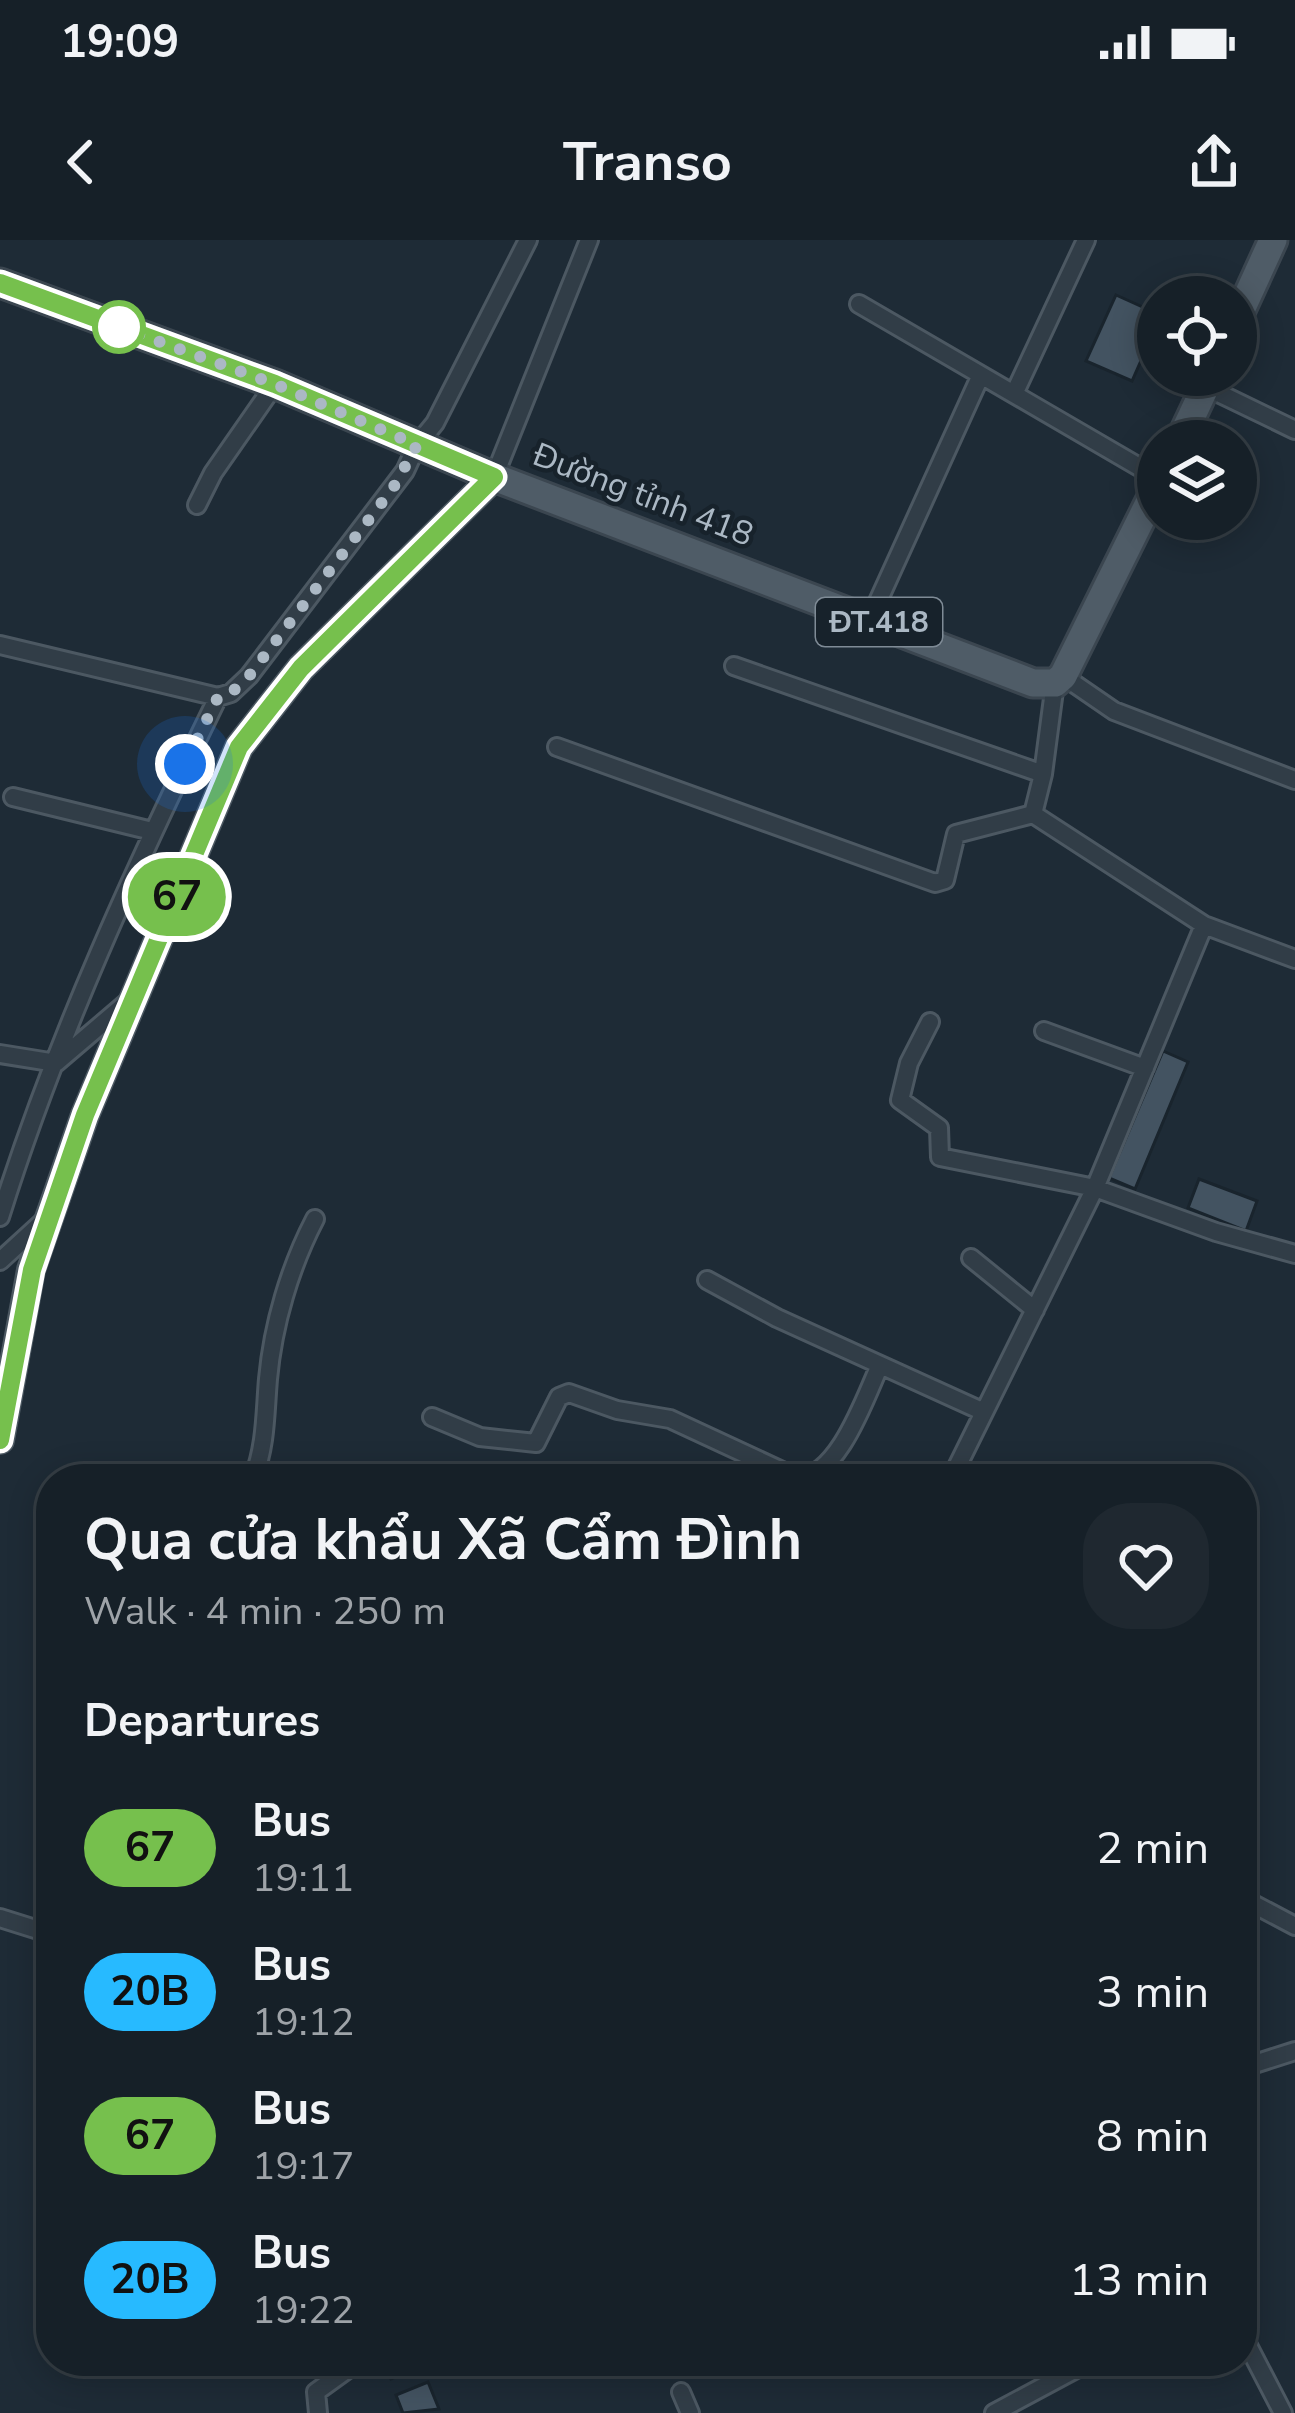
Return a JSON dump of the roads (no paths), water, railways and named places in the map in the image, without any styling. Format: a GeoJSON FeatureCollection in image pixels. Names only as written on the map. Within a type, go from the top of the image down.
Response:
{"type":"FeatureCollection","features":[{"type":"Feature","properties":{"kind":"main road"},"geometry":{"type":"LineString","coordinates":[[1257,276],[1273,240]]}},
{"type":"Feature","properties":{"kind":"main road","name":"Đường tỉnh 418"},"geometry":{"type":"LineString","coordinates":[[0,283],[275,384],[494,477],[1034,683],[1059,680]]}},
{"type":"Feature","properties":{"kind":"main road"},"geometry":{"type":"LineString","coordinates":[[0,1440],[6,1368],[50,1216],[85,1115],[239,747],[301,668],[494,477]]}},
{"type":"Feature","properties":{"kind":"main road"},"geometry":{"type":"LineString","coordinates":[[1059,680],[1137,524]]}},
{"type":"Feature","properties":{"kind":"street"},"geometry":{"type":"LineString","coordinates":[[0,645],[218,697],[231,693],[393,488],[435,423],[528,240]]}},
{"type":"Feature","properties":{"kind":"street"},"geometry":{"type":"LineString","coordinates":[[494,477],[589,240]]}},
{"type":"Feature","properties":{"kind":"street"},"geometry":{"type":"LineString","coordinates":[[1014,394],[1086,240]]}},
{"type":"Feature","properties":{"kind":"street"},"geometry":{"type":"LineString","coordinates":[[859,304],[1137,469]]}},
{"type":"Feature","properties":{"kind":"street"},"geometry":{"type":"LineString","coordinates":[[870,619],[980,377]]}},
{"type":"Feature","properties":{"kind":"street"},"geometry":{"type":"LineString","coordinates":[[197,506],[213,473],[275,384]]}},
{"type":"Feature","properties":{"kind":"street"},"geometry":{"type":"LineString","coordinates":[[1235,396],[1295,430]]}},
{"type":"Feature","properties":{"kind":"street"},"geometry":{"type":"LineString","coordinates":[[734,666],[1043,774]]}},
{"type":"Feature","properties":{"kind":"street"},"geometry":{"type":"LineString","coordinates":[[1033,814],[1059,680],[1114,711],[1295,779]]}},
{"type":"Feature","properties":{"kind":"street"},"geometry":{"type":"LineString","coordinates":[[0,1217],[56,1063],[152,831],[218,697]]}},
{"type":"Feature","properties":{"kind":"street"},"geometry":{"type":"LineString","coordinates":[[557,747],[935,883],[945,880],[956,833],[1033,814],[1204,926],[1295,959]]}},
{"type":"Feature","properties":{"kind":"street"},"geometry":{"type":"LineString","coordinates":[[13,796],[152,831]]}},
{"type":"Feature","properties":{"kind":"street"},"geometry":{"type":"LineString","coordinates":[[958,1464],[1095,1188],[1204,926]]}},
{"type":"Feature","properties":{"kind":"street"},"geometry":{"type":"LineString","coordinates":[[0,1054],[56,1063],[135,996]]}},
{"type":"Feature","properties":{"kind":"street"},"geometry":{"type":"LineString","coordinates":[[930,1022],[905,1071],[900,1100],[939,1128],[940,1157],[1095,1188],[1216,1232],[1295,1254]]}},
{"type":"Feature","properties":{"kind":"street"},"geometry":{"type":"LineString","coordinates":[[1044,1031],[1145,1068]]}},
{"type":"Feature","properties":{"kind":"street"},"geometry":{"type":"LineString","coordinates":[[0,1262],[50,1216]]}},
{"type":"Feature","properties":{"kind":"street"},"geometry":{"type":"LineString","coordinates":[[258,1464],[266,1439],[270,1366],[294,1259],[314,1219]]}},
{"type":"Feature","properties":{"kind":"street"},"geometry":{"type":"LineString","coordinates":[[971,1258],[1035,1310]]}},
{"type":"Feature","properties":{"kind":"street"},"geometry":{"type":"LineString","coordinates":[[707,1280],[777,1318],[984,1412]]}},
{"type":"Feature","properties":{"kind":"street"},"geometry":{"type":"LineString","coordinates":[[826,1464],[849,1432],[880,1365]]}},
{"type":"Feature","properties":{"kind":"street"},"geometry":{"type":"LineString","coordinates":[[431,1417],[480,1437],[536,1443],[559,1397],[569,1393],[670,1419],[767,1464]]}},
{"type":"Feature","properties":{"kind":"street"},"geometry":{"type":"LineString","coordinates":[[1257,1906],[1295,1926]]}},
{"type":"Feature","properties":{"kind":"street"},"geometry":{"type":"LineString","coordinates":[[0,1918],[36,1929]]}},
{"type":"Feature","properties":{"kind":"street"},"geometry":{"type":"LineString","coordinates":[[1257,2063],[1295,2051]]}},
{"type":"Feature","properties":{"kind":"street"},"geometry":{"type":"LineString","coordinates":[[1257,2363],[1283,2413]]}},
{"type":"Feature","properties":{"kind":"street"},"geometry":{"type":"LineString","coordinates":[[318,2413],[316,2392],[338,2376]]}},
{"type":"Feature","properties":{"kind":"street"},"geometry":{"type":"LineString","coordinates":[[994,2413],[1063,2376]]}},
{"type":"Feature","properties":{"kind":"street"},"geometry":{"type":"LineString","coordinates":[[681,2392],[690,2413]]}}]}
